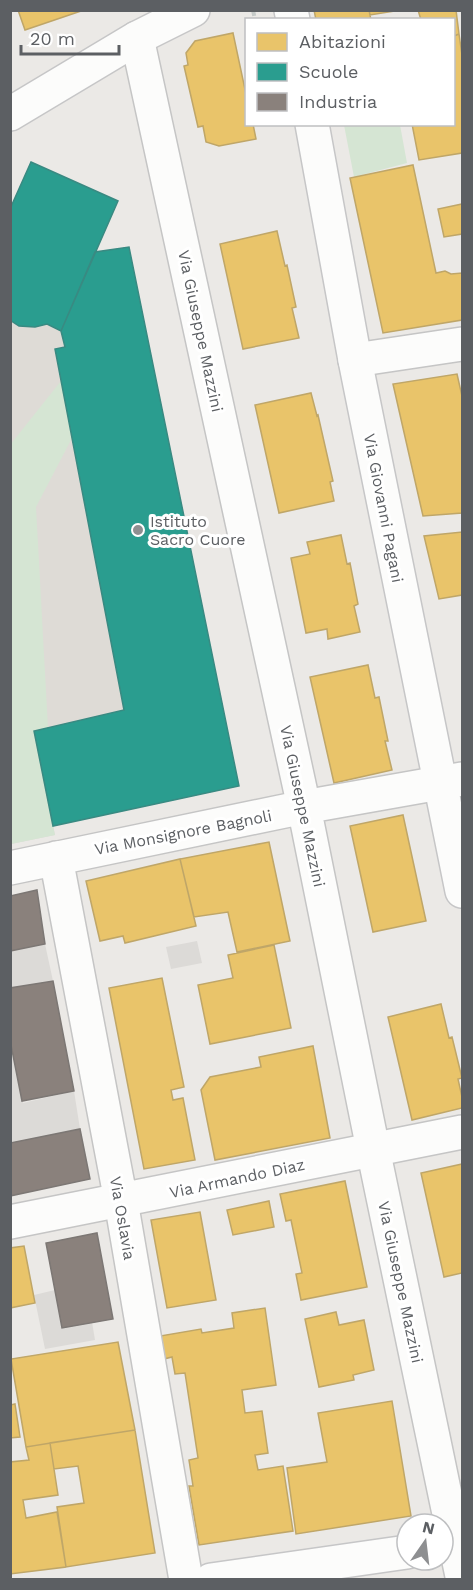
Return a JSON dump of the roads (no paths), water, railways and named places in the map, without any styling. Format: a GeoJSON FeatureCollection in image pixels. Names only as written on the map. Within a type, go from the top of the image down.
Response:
{"type":"FeatureCollection","features":[{"type":"Feature","properties":{"kind":"street"},"geometry":{"type":"LineString","coordinates":[[10,114],[136,38],[193,10]]}},
{"type":"Feature","properties":{"kind":"street","name":"Via Giuseppe Mazzini"},"geometry":{"type":"LineString","coordinates":[[136,38],[304,807],[456,1553]]}},
{"type":"Feature","properties":{"kind":"street","name":"Via Giovanni Pagani"},"geometry":{"type":"LineString","coordinates":[[312,126],[354,360],[451,781],[462,891]]}},
{"type":"Feature","properties":{"kind":"street"},"geometry":{"type":"LineString","coordinates":[[354,360],[462,344]]}},
{"type":"Feature","properties":{"kind":"street","name":"Via Monsignore Bagnoli"},"geometry":{"type":"LineString","coordinates":[[10,868],[304,807],[451,781]]}},
{"type":"Feature","properties":{"kind":"street","name":"Via Oslavia"},"geometry":{"type":"LineString","coordinates":[[56,858],[121,1201],[186,1580]]}},
{"type":"Feature","properties":{"kind":"street","name":"Via Armando Diaz"},"geometry":{"type":"LineString","coordinates":[[10,1222],[462,1132]]}},
{"type":"Feature","properties":{"kind":"street"},"geometry":{"type":"LineString","coordinates":[[211,1580],[395,1554]]}},
{"type":"Feature","properties":{"kind":"place","name":"Istituto Sacro Cuore"},"geometry":{"type":"Point","coordinates":[138,530]}}]}
